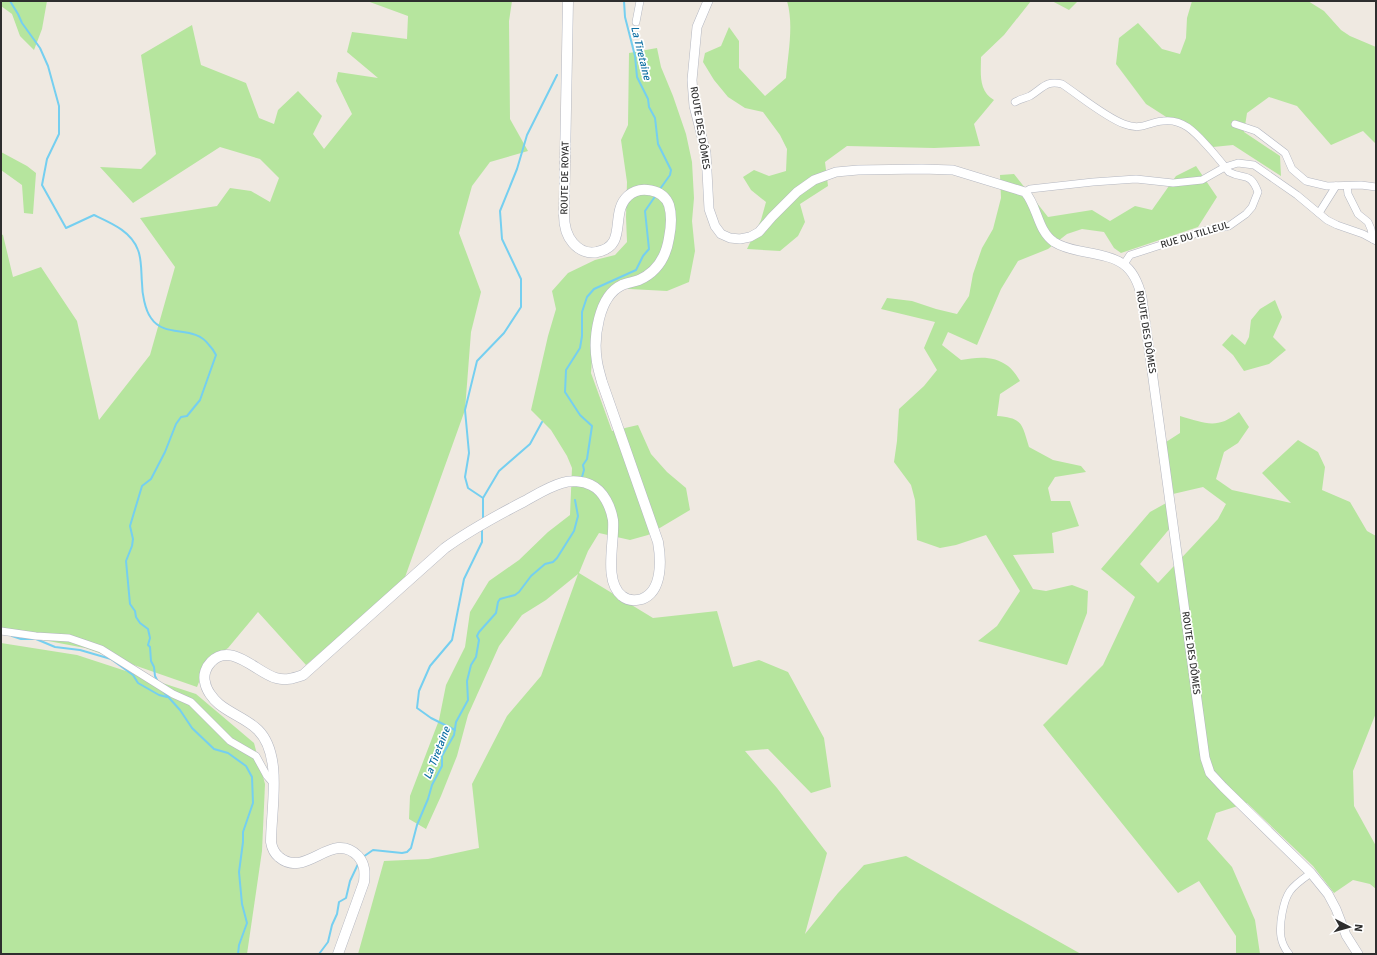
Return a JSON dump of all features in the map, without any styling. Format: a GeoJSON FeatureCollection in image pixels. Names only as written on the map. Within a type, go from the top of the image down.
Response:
{"type":"FeatureCollection","features":[{"type":"Feature","properties":{"kind":"main road","name":"ROUTE DE ROYAT"},"geometry":{"type":"LineString","coordinates":[[274,784],[273,760],[266,740],[258,730],[220,704],[211,696],[206,686],[204,678],[206,668],[211,661],[218,657],[226,655],[236,656],[246,660],[265,673],[276,678],[286,680],[303,675],[445,548],[465,533],[548,489],[570,481],[591,485],[598,490],[606,500],[611,511],[613,522],[611,565],[612,577],[615,587],[620,594],[626,599],[632,600],[646,597],[652,592],[659,578],[660,553],[658,542],[615,421],[597,362],[596,342],[603,306],[610,294],[620,285],[640,279],[654,271],[664,257],[669,237],[670,219],[668,204],[662,196],[652,190],[638,191],[628,195],[621,204],[615,241],[610,247],[603,251],[594,253],[586,252],[572,242],[568,235],[564,226],[564,215],[568,1]]}},
{"type":"Feature","properties":{"kind":"main road"},"geometry":{"type":"LineString","coordinates":[[274,784],[271,842],[272,847],[279,857],[290,863],[300,864],[326,851],[336,848],[353,852],[359,857],[364,866],[364,882],[338,954]]}},
{"type":"Feature","properties":{"kind":"street"},"geometry":{"type":"LineString","coordinates":[[636,22],[640,1]]}},
{"type":"Feature","properties":{"kind":"street","name":"ROUTE DES DÔMES"},"geometry":{"type":"LineString","coordinates":[[705,3],[697,27],[692,80],[694,106],[706,153],[710,209],[715,226],[721,234],[730,238],[740,239],[750,237],[759,232],[798,192],[814,180],[836,172],[908,169],[953,170],[1025,192]]}},
{"type":"Feature","properties":{"kind":"street"},"geometry":{"type":"LineString","coordinates":[[1016,102],[1029,97],[1047,84],[1055,82],[1062,84],[1124,124],[1142,127],[1163,121],[1176,121],[1188,127],[1196,133],[1225,167]]}},
{"type":"Feature","properties":{"kind":"street"},"geometry":{"type":"LineString","coordinates":[[1234,124],[1256,131],[1285,153],[1292,169],[1306,182],[1320,186],[1361,185],[1376,187]]}},
{"type":"Feature","properties":{"kind":"street"},"geometry":{"type":"LineString","coordinates":[[1124,264],[1115,259],[1064,248],[1052,241],[1043,231],[1030,198],[1025,192],[1030,189],[1136,179],[1173,183],[1202,180],[1225,167],[1238,163],[1254,165],[1297,195],[1318,213],[1337,225],[1363,234],[1374,240]]}},
{"type":"Feature","properties":{"kind":"street","name":"RUE DU TILLEUL"},"geometry":{"type":"LineString","coordinates":[[1124,264],[1130,255],[1204,231],[1229,226],[1246,214],[1257,198],[1258,192],[1256,186],[1251,178],[1234,175],[1225,167]]}},
{"type":"Feature","properties":{"kind":"street"},"geometry":{"type":"LineString","coordinates":[[1318,213],[1336,186]]}},
{"type":"Feature","properties":{"kind":"street"},"geometry":{"type":"LineString","coordinates":[[1346,186],[1348,194],[1358,214],[1368,222],[1374,240]]}},
{"type":"Feature","properties":{"kind":"street","name":"ROUTE DES DÔMES"},"geometry":{"type":"LineString","coordinates":[[1124,264],[1128,266],[1134,275],[1142,298],[1205,758],[1210,773],[1311,873],[1328,894],[1336,908],[1346,935],[1358,954]]}},
{"type":"Feature","properties":{"kind":"street"},"geometry":{"type":"LineString","coordinates":[[1,631],[36,636],[69,638],[101,649],[173,694],[191,702],[230,740],[256,756],[267,776],[274,784]]}},
{"type":"Feature","properties":{"kind":"street"},"geometry":{"type":"LineString","coordinates":[[1289,954],[1281,937],[1286,897],[1291,890],[1311,873]]}},
{"type":"Feature","properties":{"kind":"green space"},"geometry":{"type":"Polygon","coordinates":[[[1,1],[47,1],[42,29],[34,50],[20,36],[12,14],[1,6],[1,1]]]}},
{"type":"Feature","properties":{"kind":"green space"},"geometry":{"type":"Polygon","coordinates":[[[367,1],[512,1],[509,21],[510,119],[528,151],[490,162],[472,186],[459,233],[481,292],[471,332],[465,410],[404,580],[306,665],[258,612],[228,648],[207,662],[197,687],[85,648],[1,632],[1,234],[3,235],[13,277],[41,267],[77,321],[99,420],[150,355],[175,267],[140,218],[217,206],[230,188],[251,191],[270,202],[279,178],[260,159],[220,147],[133,203],[100,167],[141,169],[156,154],[141,55],[192,25],[201,65],[246,83],[259,118],[274,124],[278,110],[298,91],[322,116],[313,134],[324,149],[352,114],[336,81],[338,72],[378,78],[347,52],[352,32],[407,39],[408,16],[367,1]]]}},
{"type":"Feature","properties":{"kind":"green space"},"geometry":{"type":"Polygon","coordinates":[[[787,1],[1031,1],[1004,35],[981,57],[983,87],[985,92],[994,100],[974,124],[980,146],[934,148],[847,146],[825,162],[828,186],[800,204],[805,222],[798,236],[780,251],[747,249],[761,220],[766,202],[751,190],[743,177],[754,170],[769,176],[786,171],[787,149],[780,135],[763,112],[745,108],[728,97],[714,80],[703,62],[705,53],[721,46],[729,27],[739,41],[739,68],[765,96],[786,78],[790,29],[787,1]]]}},
{"type":"Feature","properties":{"kind":"green space"},"geometry":{"type":"Polygon","coordinates":[[[1052,1],[1075,1],[1077,2],[1069,10],[1052,1]]]}},
{"type":"Feature","properties":{"kind":"green space"},"geometry":{"type":"Polygon","coordinates":[[[1192,1],[1308,1],[1324,11],[1341,30],[1350,36],[1376,47],[1376,144],[1363,131],[1331,145],[1297,106],[1269,97],[1247,113],[1244,132],[1280,156],[1281,176],[1233,145],[1213,147],[1146,104],[1116,64],[1119,38],[1138,23],[1162,49],[1180,54],[1186,38],[1187,18],[1192,1]]]}},
{"type":"Feature","properties":{"kind":"green space"},"geometry":{"type":"Polygon","coordinates":[[[657,48],[661,67],[686,134],[692,162],[694,198],[692,221],[695,251],[689,282],[667,291],[611,288],[595,314],[591,373],[612,431],[638,425],[651,454],[667,472],[686,488],[690,510],[648,535],[630,540],[599,533],[588,551],[579,573],[653,618],[717,611],[733,667],[759,660],[788,672],[824,738],[831,787],[811,793],[768,749],[745,751],[777,788],[827,853],[805,934],[838,893],[864,865],[906,856],[1081,954],[358,954],[384,861],[428,859],[479,848],[472,784],[507,716],[541,676],[578,574],[546,600],[522,615],[499,646],[468,715],[457,756],[426,829],[409,819],[410,796],[439,720],[446,685],[465,647],[470,612],[489,581],[519,560],[548,532],[570,515],[572,468],[567,456],[551,430],[531,410],[548,336],[556,309],[552,291],[568,273],[595,260],[615,255],[627,242],[627,182],[621,140],[628,125],[629,53],[657,48]]]}},
{"type":"Feature","properties":{"kind":"green space"},"geometry":{"type":"Polygon","coordinates":[[[1,152],[27,166],[36,173],[33,214],[24,213],[22,185],[1,170],[1,152]]]}},
{"type":"Feature","properties":{"kind":"green space"},"geometry":{"type":"Polygon","coordinates":[[[1196,166],[1217,197],[1198,227],[1121,253],[1114,248],[1104,232],[1082,229],[1067,234],[1048,249],[1018,261],[1001,289],[977,345],[948,332],[942,345],[961,360],[991,358],[1003,362],[1010,368],[1020,381],[1000,394],[997,416],[1012,418],[1017,421],[1023,428],[1029,447],[1053,460],[1081,466],[1086,472],[1055,477],[1048,488],[1051,501],[1070,501],[1079,526],[1052,533],[1054,553],[1013,555],[1033,589],[1046,591],[1072,585],[1088,591],[1087,613],[1067,665],[978,641],[997,626],[1020,591],[986,535],[956,545],[940,548],[917,540],[915,500],[911,485],[894,462],[899,409],[924,386],[937,370],[924,348],[935,322],[881,309],[887,298],[912,301],[957,314],[969,296],[973,274],[982,248],[993,229],[1001,198],[1000,175],[1014,174],[1048,217],[1092,210],[1110,221],[1135,206],[1152,210],[1176,176],[1196,166]]]}},
{"type":"Feature","properties":{"kind":"green space"},"geometry":{"type":"Polygon","coordinates":[[[1275,300],[1282,317],[1273,337],[1286,350],[1269,364],[1244,371],[1233,355],[1222,345],[1232,334],[1245,345],[1249,337],[1251,320],[1260,309],[1275,300]]]}},
{"type":"Feature","properties":{"kind":"green space"},"geometry":{"type":"Polygon","coordinates":[[[1239,412],[1249,427],[1238,443],[1224,452],[1216,479],[1232,490],[1291,503],[1262,473],[1298,440],[1318,452],[1325,467],[1322,490],[1350,502],[1367,531],[1376,536],[1376,713],[1353,771],[1354,806],[1376,846],[1376,889],[1370,884],[1353,880],[1334,893],[1313,866],[1247,803],[1216,813],[1207,839],[1232,867],[1255,920],[1260,954],[1236,954],[1236,936],[1199,881],[1178,893],[1043,725],[1103,665],[1135,597],[1101,569],[1150,512],[1168,502],[1171,527],[1140,564],[1158,583],[1218,519],[1226,504],[1203,487],[1173,494],[1166,442],[1180,433],[1180,416],[1204,423],[1217,423],[1231,418],[1239,412]]]}},
{"type":"Feature","properties":{"kind":"green space"},"geometry":{"type":"Polygon","coordinates":[[[1,643],[77,655],[196,694],[254,743],[265,784],[262,851],[247,954],[1,954],[1,643]]]}},
{"type":"Feature","properties":{"kind":"waterway"},"geometry":{"type":"LineString","coordinates":[[10,1],[22,23],[40,48],[48,66],[59,106],[59,134],[47,159],[42,185],[66,228],[94,215],[120,228],[131,238],[138,250],[141,262],[143,296],[147,311],[151,318],[164,328],[196,335],[203,339],[216,355],[200,400],[187,416],[181,417],[176,424],[165,452],[151,479],[142,486],[130,526],[133,539],[126,561],[130,604],[140,623],[148,629],[150,638],[148,645],[150,647],[151,661],[157,680]]}},
{"type":"Feature","properties":{"kind":"waterway","name":"La Tiretaine"},"geometry":{"type":"LineString","coordinates":[[624,1],[625,17],[635,56],[637,77],[648,99],[649,107],[655,118],[658,144],[671,170],[670,175],[660,189]]}},
{"type":"Feature","properties":{"kind":"waterway"},"geometry":{"type":"LineString","coordinates":[[483,518],[483,498],[468,488],[465,477],[469,453],[465,410],[477,361],[504,333],[521,307],[521,279],[502,239],[500,211],[517,169],[527,135],[557,75]]}},
{"type":"Feature","properties":{"kind":"waterway","name":"La Tiretaine"},"geometry":{"type":"LineString","coordinates":[[582,477],[584,470],[583,465],[587,459],[592,426],[580,415],[565,392],[566,370],[580,348],[582,336],[582,312],[587,297],[594,289],[636,270],[643,256],[649,249],[645,211],[656,195]]}},
{"type":"Feature","properties":{"kind":"waterway"},"geometry":{"type":"LineString","coordinates":[[483,498],[499,471],[530,444],[542,422]]}},
{"type":"Feature","properties":{"kind":"waterway","name":"La Tiretaine"},"geometry":{"type":"LineString","coordinates":[[363,857],[373,850],[402,853],[407,852],[411,848],[417,825],[432,785],[442,766],[442,756],[454,735],[456,722],[468,700],[467,681],[471,665],[476,657],[479,640],[477,636],[496,613],[500,599],[515,595],[531,576],[545,564],[553,562],[557,558],[574,531],[578,516],[575,500]]}},
{"type":"Feature","properties":{"kind":"waterway"},"geometry":{"type":"LineString","coordinates":[[455,730],[431,718],[417,708],[419,691],[430,666],[452,640],[464,579],[482,542],[482,530]]}},
{"type":"Feature","properties":{"kind":"waterway"},"geometry":{"type":"LineString","coordinates":[[12,636],[21,639],[36,639],[55,647],[80,650],[111,659],[133,675],[138,683],[159,695],[167,697]]}},
{"type":"Feature","properties":{"kind":"waterway"},"geometry":{"type":"LineString","coordinates":[[162,690],[180,710],[192,728],[214,749],[228,753],[246,766],[252,777],[253,803],[243,832],[239,872],[242,904],[247,923],[239,945],[238,954]]}},
{"type":"Feature","properties":{"kind":"waterway","name":"La Tiretaine"},"geometry":{"type":"LineString","coordinates":[[319,954],[328,942],[332,925],[337,914],[339,902],[346,898],[350,881],[359,862]]}}]}
